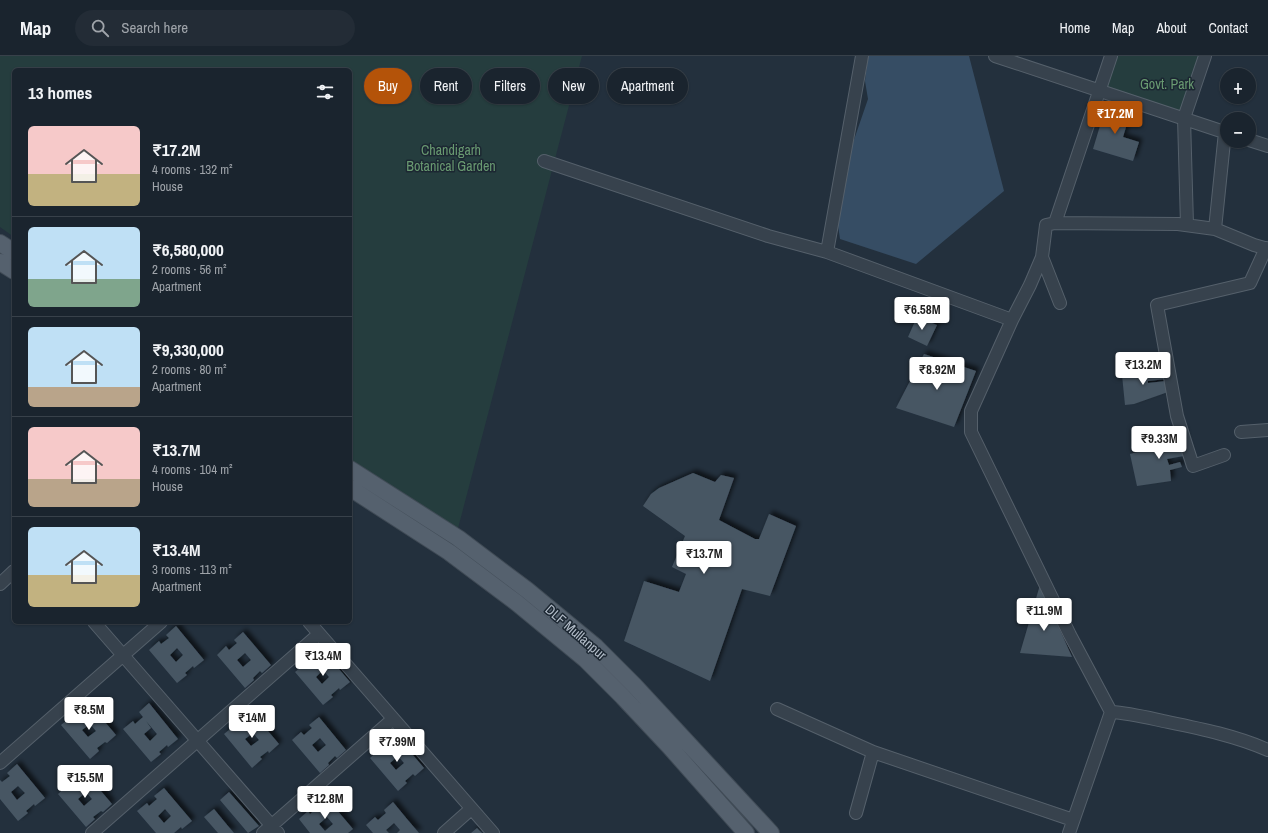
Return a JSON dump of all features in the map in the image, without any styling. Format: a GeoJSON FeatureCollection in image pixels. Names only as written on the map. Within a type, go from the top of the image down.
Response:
{"type":"FeatureCollection","features":[{"type":"Feature","properties":{"kind":"main road"},"geometry":{"type":"LineString","coordinates":[[0,243],[12,251]]}},
{"type":"Feature","properties":{"kind":"main road"},"geometry":{"type":"LineString","coordinates":[[0,262],[12,270]]}},
{"type":"Feature","properties":{"kind":"main road","name":"DLF Mullanpur"},"geometry":{"type":"LineString","coordinates":[[352,470],[458,538],[527,590],[596,647],[771,833]]}},
{"type":"Feature","properties":{"kind":"main road","name":"DLF Mullanpur"},"geometry":{"type":"LineString","coordinates":[[352,489],[449,552],[517,603],[585,659],[669,746],[746,833]]}},
{"type":"Feature","properties":{"kind":"street"},"geometry":{"type":"LineString","coordinates":[[827,252],[862,56]]}},
{"type":"Feature","properties":{"kind":"street"},"geometry":{"type":"LineString","coordinates":[[995,56],[1220,130]]}},
{"type":"Feature","properties":{"kind":"street"},"geometry":{"type":"LineString","coordinates":[[1069,833],[1111,712],[1066,628],[971,432],[971,411],[1042,257],[1050,224],[1111,56]]}},
{"type":"Feature","properties":{"kind":"street"},"geometry":{"type":"LineString","coordinates":[[1187,225],[1184,118],[1205,56]]}},
{"type":"Feature","properties":{"kind":"street"},"geometry":{"type":"LineString","coordinates":[[1256,142],[1268,146]]}},
{"type":"Feature","properties":{"kind":"street"},"geometry":{"type":"LineString","coordinates":[[1215,229],[1224,148]]}},
{"type":"Feature","properties":{"kind":"street"},"geometry":{"type":"LineString","coordinates":[[544,161],[768,236],[827,252],[1012,320]]}},
{"type":"Feature","properties":{"kind":"street"},"geometry":{"type":"LineString","coordinates":[[1050,224],[1178,224],[1215,229],[1254,245],[1267,248],[1250,283],[1157,304],[1177,416],[1193,466],[1224,456]]}},
{"type":"Feature","properties":{"kind":"street"},"geometry":{"type":"LineString","coordinates":[[1042,257],[1060,303]]}},
{"type":"Feature","properties":{"kind":"street"},"geometry":{"type":"LineString","coordinates":[[1242,432],[1268,430]]}},
{"type":"Feature","properties":{"kind":"street"},"geometry":{"type":"LineString","coordinates":[[0,584],[12,574]]}},
{"type":"Feature","properties":{"kind":"street"},"geometry":{"type":"LineString","coordinates":[[96,624],[197,740],[271,831],[393,719]]}},
{"type":"Feature","properties":{"kind":"street"},"geometry":{"type":"LineString","coordinates":[[0,763],[159,624]]}},
{"type":"Feature","properties":{"kind":"street"},"geometry":{"type":"LineString","coordinates":[[311,624],[493,833]]}},
{"type":"Feature","properties":{"kind":"street"},"geometry":{"type":"LineString","coordinates":[[92,833],[320,634]]}},
{"type":"Feature","properties":{"kind":"street"},"geometry":{"type":"LineString","coordinates":[[777,710],[873,752],[1073,820]]}},
{"type":"Feature","properties":{"kind":"street"},"geometry":{"type":"LineString","coordinates":[[1111,712],[1127,713],[1201,728],[1250,742],[1268,750]]}},
{"type":"Feature","properties":{"kind":"street"},"geometry":{"type":"LineString","coordinates":[[856,813],[873,752]]}},
{"type":"Feature","properties":{"kind":"street"},"geometry":{"type":"LineString","coordinates":[[444,833],[471,808]]}},
{"type":"Feature","properties":{"kind":"green space","name":"Chandigarh Botanical Garden"},"geometry":{"type":"Polygon","coordinates":[[[0,56],[582,56],[579,68],[548,68],[548,104],[569,104],[456,536],[352,465],[352,68],[12,68],[12,236],[0,227],[0,56]]]}},
{"type":"Feature","properties":{"kind":"green space","name":"Govt. Park"},"geometry":{"type":"Polygon","coordinates":[[[1115,56],[1205,56],[1184,118],[1103,92],[1115,56]]]}},
{"type":"Feature","properties":{"kind":"water"},"geometry":{"type":"Polygon","coordinates":[[[868,56],[969,56],[1004,191],[916,264],[840,239],[834,198],[868,99],[865,81],[868,56]]]}},
{"type":"Feature","properties":{"kind":"building"},"geometry":{"type":"Polygon","coordinates":[[[1106,106],[1130,114],[1123,137],[1139,142],[1133,161],[1093,149],[1106,106]]]}},
{"type":"Feature","properties":{"kind":"building"},"geometry":{"type":"Polygon","coordinates":[[[917,317],[937,325],[927,346],[908,337],[917,317]]]}},
{"type":"Feature","properties":{"kind":"building"},"geometry":{"type":"Polygon","coordinates":[[[924,354],[976,371],[954,427],[896,408],[924,354]]]}},
{"type":"Feature","properties":{"kind":"building"},"geometry":{"type":"Polygon","coordinates":[[[1165,370],[1166,379],[1148,381],[1148,383],[1166,381],[1168,392],[1134,404],[1125,405],[1122,375],[1165,370]]]}},
{"type":"Feature","properties":{"kind":"building"},"geometry":{"type":"Polygon","coordinates":[[[1181,429],[1189,455],[1167,459],[1169,465],[1180,462],[1182,467],[1170,470],[1171,481],[1137,486],[1130,454],[1164,445],[1161,433],[1181,429]]]}},
{"type":"Feature","properties":{"kind":"building"},"geometry":{"type":"Polygon","coordinates":[[[693,473],[715,482],[721,475],[734,478],[719,520],[755,539],[759,539],[769,514],[796,526],[770,596],[742,589],[710,681],[624,641],[644,581],[679,592],[686,574],[672,567],[685,536],[643,506],[651,494],[659,488],[693,473]]]}},
{"type":"Feature","properties":{"kind":"building"},"geometry":{"type":"Polygon","coordinates":[[[1040,585],[1072,657],[1020,653],[1040,585]]]}},
{"type":"Feature","properties":{"kind":"building"},"geometry":{"type":"Polygon","coordinates":[[[176,626],[204,660],[194,668],[193,666],[185,673],[187,675],[177,683],[149,650],[159,641],[161,644],[169,638],[166,635],[176,626]],[[177,648],[170,655],[176,662],[183,655],[177,648]]]}},
{"type":"Feature","properties":{"kind":"building"},"geometry":{"type":"Polygon","coordinates":[[[243,632],[271,665],[262,673],[260,671],[253,678],[254,680],[245,688],[217,655],[226,646],[229,650],[237,643],[234,640],[243,632]],[[245,653],[237,660],[243,667],[251,660],[245,653]]]}},
{"type":"Feature","properties":{"kind":"building"},"geometry":{"type":"Polygon","coordinates":[[[322,649],[350,682],[340,690],[339,688],[331,695],[333,697],[323,705],[295,672],[305,664],[307,667],[315,660],[312,657],[322,649]],[[323,670],[316,677],[322,684],[329,677],[323,670]]]}},
{"type":"Feature","properties":{"kind":"building"},"geometry":{"type":"Polygon","coordinates":[[[88,702],[116,735],[107,743],[105,742],[97,748],[99,751],[90,759],[61,725],[71,717],[74,720],[81,714],[79,710],[88,702]],[[90,724],[82,730],[88,737],[96,731],[90,724]]]}},
{"type":"Feature","properties":{"kind":"building"},"geometry":{"type":"Polygon","coordinates":[[[149,703],[178,739],[168,747],[167,745],[159,752],[161,754],[151,762],[123,729],[133,721],[135,724],[143,717],[139,712],[149,703]],[[146,721],[151,728],[144,734],[150,741],[157,734],[146,721]]]}},
{"type":"Feature","properties":{"kind":"building"},"geometry":{"type":"Polygon","coordinates":[[[251,711],[279,744],[269,753],[268,751],[260,757],[262,759],[252,768],[224,734],[234,726],[236,729],[244,722],[241,719],[251,711]],[[253,733],[245,739],[251,746],[259,740],[253,733]]]}},
{"type":"Feature","properties":{"kind":"building"},"geometry":{"type":"Polygon","coordinates":[[[319,717],[346,750],[337,758],[335,756],[328,763],[329,765],[320,773],[292,740],[301,732],[304,735],[312,728],[309,725],[319,717]],[[320,738],[312,745],[318,752],[326,745],[320,738]]]}},
{"type":"Feature","properties":{"kind":"building"},"geometry":{"type":"Polygon","coordinates":[[[396,735],[424,768],[415,776],[413,774],[405,781],[407,783],[398,791],[370,758],[379,750],[382,753],[389,746],[387,743],[396,735]],[[398,756],[390,763],[396,770],[404,763],[398,756]]]}},
{"type":"Feature","properties":{"kind":"building"},"geometry":{"type":"Polygon","coordinates":[[[17,764],[45,798],[35,806],[34,804],[26,811],[28,813],[18,821],[0,799],[0,780],[2,782],[10,776],[7,773],[17,764]],[[18,786],[11,792],[17,800],[25,793],[18,786]]]}},
{"type":"Feature","properties":{"kind":"building"},"geometry":{"type":"Polygon","coordinates":[[[84,771],[112,804],[103,812],[101,811],[93,817],[95,819],[86,827],[58,794],[67,786],[70,789],[77,782],[75,779],[84,771]],[[86,792],[78,799],[84,806],[92,799],[86,792]]]}},
{"type":"Feature","properties":{"kind":"building"},"geometry":{"type":"Polygon","coordinates":[[[164,788],[192,821],[174,833],[156,833],[137,811],[147,803],[149,806],[157,799],[154,796],[164,788]],[[165,809],[158,816],[164,823],[171,816],[165,809]]]}},
{"type":"Feature","properties":{"kind":"building"},"geometry":{"type":"Polygon","coordinates":[[[229,792],[259,826],[248,833],[220,800],[229,792]]]}},
{"type":"Feature","properties":{"kind":"building"},"geometry":{"type":"Polygon","coordinates":[[[325,796],[353,829],[348,833],[310,833],[299,819],[308,811],[310,814],[318,807],[316,804],[325,796]],[[327,817],[319,824],[325,831],[333,824],[327,817]]]}},
{"type":"Feature","properties":{"kind":"building"},"geometry":{"type":"Polygon","coordinates":[[[393,802],[419,833],[397,833],[400,830],[394,823],[386,830],[389,833],[373,833],[366,825],[375,817],[378,820],[386,813],[384,810],[393,802]]]}},
{"type":"Feature","properties":{"kind":"building"},"geometry":{"type":"Polygon","coordinates":[[[214,809],[234,833],[218,833],[204,817],[214,809]]]}},
{"type":"Feature","properties":{"kind":"building"},"geometry":{"type":"Polygon","coordinates":[[[477,828],[482,833],[471,833],[477,828]]]}}]}
